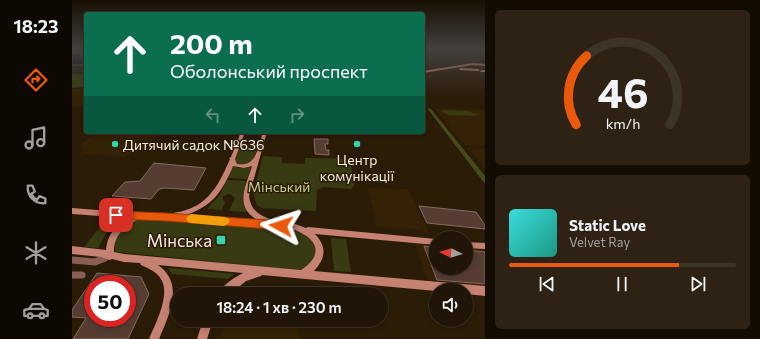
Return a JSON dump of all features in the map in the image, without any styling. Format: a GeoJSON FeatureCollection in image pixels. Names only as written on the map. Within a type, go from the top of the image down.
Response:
{"type":"FeatureCollection","features":[{"type":"Feature","properties":{"kind":"main road"},"geometry":{"type":"LineString","coordinates":[[425,73],[468,65]]}},
{"type":"Feature","properties":{"kind":"main road"},"geometry":{"type":"LineString","coordinates":[[471,65],[469,66],[482,71]]}},
{"type":"Feature","properties":{"kind":"main road"},"geometry":{"type":"LineString","coordinates":[[425,73],[457,69],[482,71]]}},
{"type":"Feature","properties":{"kind":"main road"},"geometry":{"type":"LineString","coordinates":[[166,217],[200,208],[211,200],[219,188],[242,134]]}},
{"type":"Feature","properties":{"kind":"main road"},"geometry":{"type":"LineString","coordinates":[[264,134],[246,196],[246,202],[253,213],[260,218],[281,226]]}},
{"type":"Feature","properties":{"kind":"main road"},"geometry":{"type":"LineString","coordinates":[[232,158],[235,165],[243,167],[251,165],[258,158]]}},
{"type":"Feature","properties":{"kind":"main road"},"geometry":{"type":"LineString","coordinates":[[72,211],[295,227],[318,232],[429,241]]}},
{"type":"Feature","properties":{"kind":"main road"},"geometry":{"type":"LineString","coordinates":[[110,256],[110,245],[117,231],[128,221],[140,216]]}},
{"type":"Feature","properties":{"kind":"main road"},"geometry":{"type":"LineString","coordinates":[[295,227],[303,229],[317,239],[320,253],[315,267],[302,275]]}},
{"type":"Feature","properties":{"kind":"main road"},"geometry":{"type":"LineString","coordinates":[[473,245],[485,246]]}},
{"type":"Feature","properties":{"kind":"main road"},"geometry":{"type":"LineString","coordinates":[[75,252],[269,272],[330,276],[485,291]]}},
{"type":"Feature","properties":{"kind":"main road"},"geometry":{"type":"LineString","coordinates":[[135,259],[157,269],[164,276],[169,286],[170,296],[166,311],[154,339]]}},
{"type":"Feature","properties":{"kind":"main road"},"geometry":{"type":"LineString","coordinates":[[230,287],[248,275],[269,272]]}},
{"type":"Feature","properties":{"kind":"main road"},"geometry":{"type":"LineString","coordinates":[[202,339],[206,327]]}},
{"type":"Feature","properties":{"kind":"street"},"geometry":{"type":"LineString","coordinates":[[72,260],[95,262],[110,256]]}},
{"type":"Feature","properties":{"kind":"street"},"geometry":{"type":"LineString","coordinates":[[72,275],[82,275]]}},
{"type":"Feature","properties":{"kind":"shaded area"},"geometry":{"type":"Polygon","coordinates":[[[72,89],[84,89],[84,107],[72,106],[72,89]]]}},
{"type":"Feature","properties":{"kind":"shaded area"},"geometry":{"type":"Polygon","coordinates":[[[434,108],[485,110],[485,146],[465,145],[434,108]]]}},
{"type":"Feature","properties":{"kind":"shaded area","name":"Дитячий садок №636"},"geometry":{"type":"Polygon","coordinates":[[[95,134],[158,134],[149,145],[124,157],[82,154],[84,148],[80,147],[81,144],[95,134]]]}},
{"type":"Feature","properties":{"kind":"shaded area"},"geometry":{"type":"Polygon","coordinates":[[[468,148],[485,149],[485,169],[468,148]]]}},
{"type":"Feature","properties":{"kind":"shaded area"},"geometry":{"type":"Polygon","coordinates":[[[368,188],[408,189],[429,235],[415,229],[377,227],[368,188]]]}},
{"type":"Feature","properties":{"kind":"shaded area"},"geometry":{"type":"Polygon","coordinates":[[[414,241],[429,242],[429,275],[473,275],[473,246],[485,247],[485,289],[473,288],[473,283],[429,284],[414,241]]]}},
{"type":"Feature","properties":{"kind":"shaded area"},"geometry":{"type":"Polygon","coordinates":[[[225,327],[300,327],[299,339],[222,339],[225,327]]]}},
{"type":"Feature","properties":{"kind":"green space"},"geometry":{"type":"Polygon","coordinates":[[[72,74],[84,75],[84,87],[72,88],[72,74]]]}},
{"type":"Feature","properties":{"kind":"green space"},"geometry":{"type":"Polygon","coordinates":[[[427,108],[431,109],[485,176],[485,184],[427,108]]]}},
{"type":"Feature","properties":{"kind":"green space"},"geometry":{"type":"Polygon","coordinates":[[[441,111],[468,111],[478,115],[448,115],[441,111]]]}},
{"type":"Feature","properties":{"kind":"green space"},"geometry":{"type":"Polygon","coordinates":[[[241,144],[258,145],[253,161],[241,166],[236,163],[235,159],[241,144]]]}},
{"type":"Feature","properties":{"kind":"green space","name":"Мінський"},"geometry":{"type":"Polygon","coordinates":[[[263,156],[282,157],[282,163],[305,164],[305,158],[350,159],[354,185],[351,189],[323,187],[317,190],[316,211],[262,208],[257,205],[253,194],[263,156]]]}},
{"type":"Feature","properties":{"kind":"green space"},"geometry":{"type":"Polygon","coordinates":[[[232,165],[239,168],[251,167],[247,179],[228,178],[232,165]]]}},
{"type":"Feature","properties":{"kind":"green space"},"geometry":{"type":"Polygon","coordinates":[[[227,180],[247,181],[243,193],[243,204],[247,212],[229,211],[235,198],[230,194],[223,196],[223,200],[225,202],[222,210],[207,209],[220,195],[227,180]]]}},
{"type":"Feature","properties":{"kind":"green space"},"geometry":{"type":"Polygon","coordinates":[[[107,218],[121,219],[110,227],[98,248],[84,247],[107,218]]]}},
{"type":"Feature","properties":{"kind":"green space"},"geometry":{"type":"Polygon","coordinates":[[[143,218],[301,231],[305,233],[313,242],[316,258],[302,269],[298,270],[116,252],[114,246],[117,235],[132,222],[143,218]]]}},
{"type":"Feature","properties":{"kind":"green space"},"geometry":{"type":"Polygon","coordinates":[[[331,238],[346,239],[351,272],[334,271],[331,238]]]}},
{"type":"Feature","properties":{"kind":"green space"},"geometry":{"type":"Polygon","coordinates":[[[168,268],[235,274],[228,279],[172,274],[168,268]]]}},
{"type":"Feature","properties":{"kind":"building"},"geometry":{"type":"Polygon","coordinates":[[[314,139],[328,139],[328,144],[325,144],[326,150],[329,150],[329,155],[315,154],[314,139]]]}},
{"type":"Feature","properties":{"kind":"building"},"geometry":{"type":"Polygon","coordinates":[[[154,163],[206,168],[194,190],[159,189],[151,199],[112,196],[125,182],[140,181],[154,163]]]}},
{"type":"Feature","properties":{"kind":"building"},"geometry":{"type":"Polygon","coordinates":[[[419,206],[476,212],[485,225],[485,229],[427,223],[419,206]]]}},
{"type":"Feature","properties":{"kind":"building"},"geometry":{"type":"Polygon","coordinates":[[[424,246],[429,247],[429,259],[424,246]]]}},
{"type":"Feature","properties":{"kind":"building"},"geometry":{"type":"Polygon","coordinates":[[[473,251],[485,252],[485,284],[437,280],[435,275],[473,275],[473,251]]]}},
{"type":"Feature","properties":{"kind":"building"},"geometry":{"type":"Polygon","coordinates":[[[97,273],[119,275],[96,275],[97,273]]]}},
{"type":"Feature","properties":{"kind":"building"},"geometry":{"type":"Polygon","coordinates":[[[136,277],[141,277],[149,294],[136,322],[136,277]]]}},
{"type":"Feature","properties":{"kind":"building"},"geometry":{"type":"Polygon","coordinates":[[[84,292],[84,318],[72,317],[72,310],[84,292]]]}},
{"type":"Feature","properties":{"kind":"building"},"geometry":{"type":"Polygon","coordinates":[[[84,321],[84,327],[134,327],[128,339],[73,339],[84,321]]]}},
{"type":"Feature","properties":{"kind":"slow traffic"},"geometry":{"type":"LineString","coordinates":[[191,219],[224,221]]}},
{"type":"Feature","properties":{"kind":"place","name":"Дитячий садок №636"},"geometry":{"type":"Point","coordinates":[115,144]}},
{"type":"Feature","properties":{"kind":"place","name":"Центр комунікації"},"geometry":{"type":"Point","coordinates":[357,144]}},
{"type":"Feature","properties":{"kind":"place","name":"Мінська"},"geometry":{"type":"Point","coordinates":[221,240]}},
{"type":"Feature","properties":{"kind":"route"},"geometry":{"type":"LineString","coordinates":[[116,215],[153,216],[281,226]]}}]}
